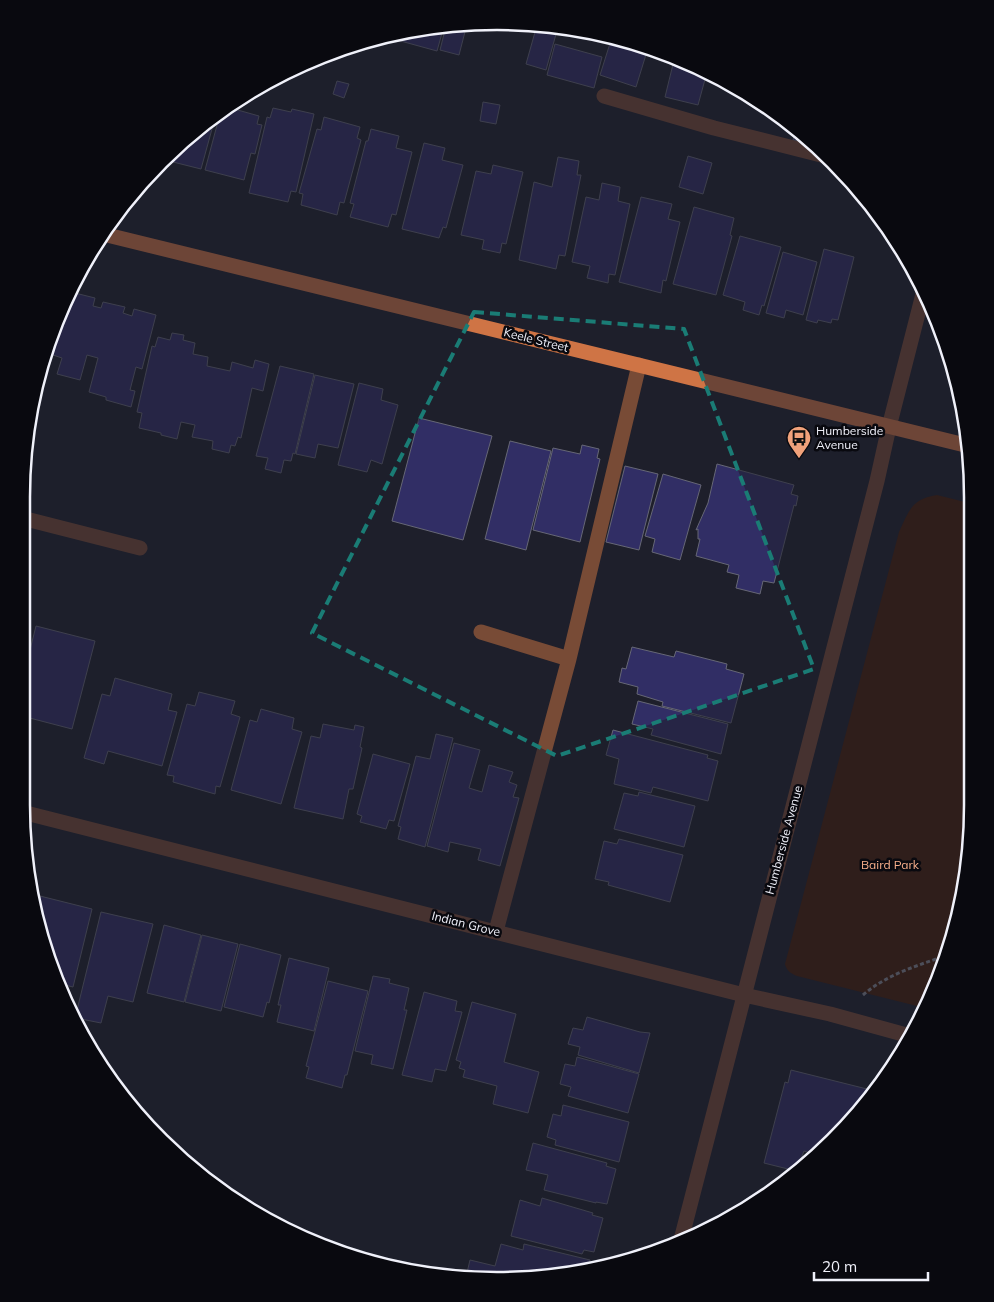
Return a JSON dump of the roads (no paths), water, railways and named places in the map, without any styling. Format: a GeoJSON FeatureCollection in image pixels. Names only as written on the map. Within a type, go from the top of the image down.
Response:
{"type":"FeatureCollection","features":[{"type":"Feature","properties":{"kind":"main road","name":"Keele Street"},"geometry":{"type":"LineString","coordinates":[[111,236],[961,444]]}},
{"type":"Feature","properties":{"kind":"street"},"geometry":{"type":"LineString","coordinates":[[604,96],[714,128],[812,152]]}},
{"type":"Feature","properties":{"kind":"street","name":"Humberside Avenue"},"geometry":{"type":"LineString","coordinates":[[683,1233],[877,482],[921,302]]}},
{"type":"Feature","properties":{"kind":"street"},"geometry":{"type":"LineString","coordinates":[[496,931],[569,659],[639,365]]}},
{"type":"Feature","properties":{"kind":"street"},"geometry":{"type":"LineString","coordinates":[[30,520],[140,548]]}},
{"type":"Feature","properties":{"kind":"street"},"geometry":{"type":"LineString","coordinates":[[480,632],[569,659]]}},
{"type":"Feature","properties":{"kind":"street","name":"Indian Grove"},"geometry":{"type":"LineString","coordinates":[[30,814],[744,995],[830,1014],[903,1034]]}},
{"type":"Feature","properties":{"kind":"place","name":"Humberside Avenue"},"geometry":{"type":"Point","coordinates":[799,459]}},
{"type":"Feature","properties":{"kind":"park label","name":"Baird Park"},"geometry":{"type":"Point","coordinates":[890,865]}}]}
